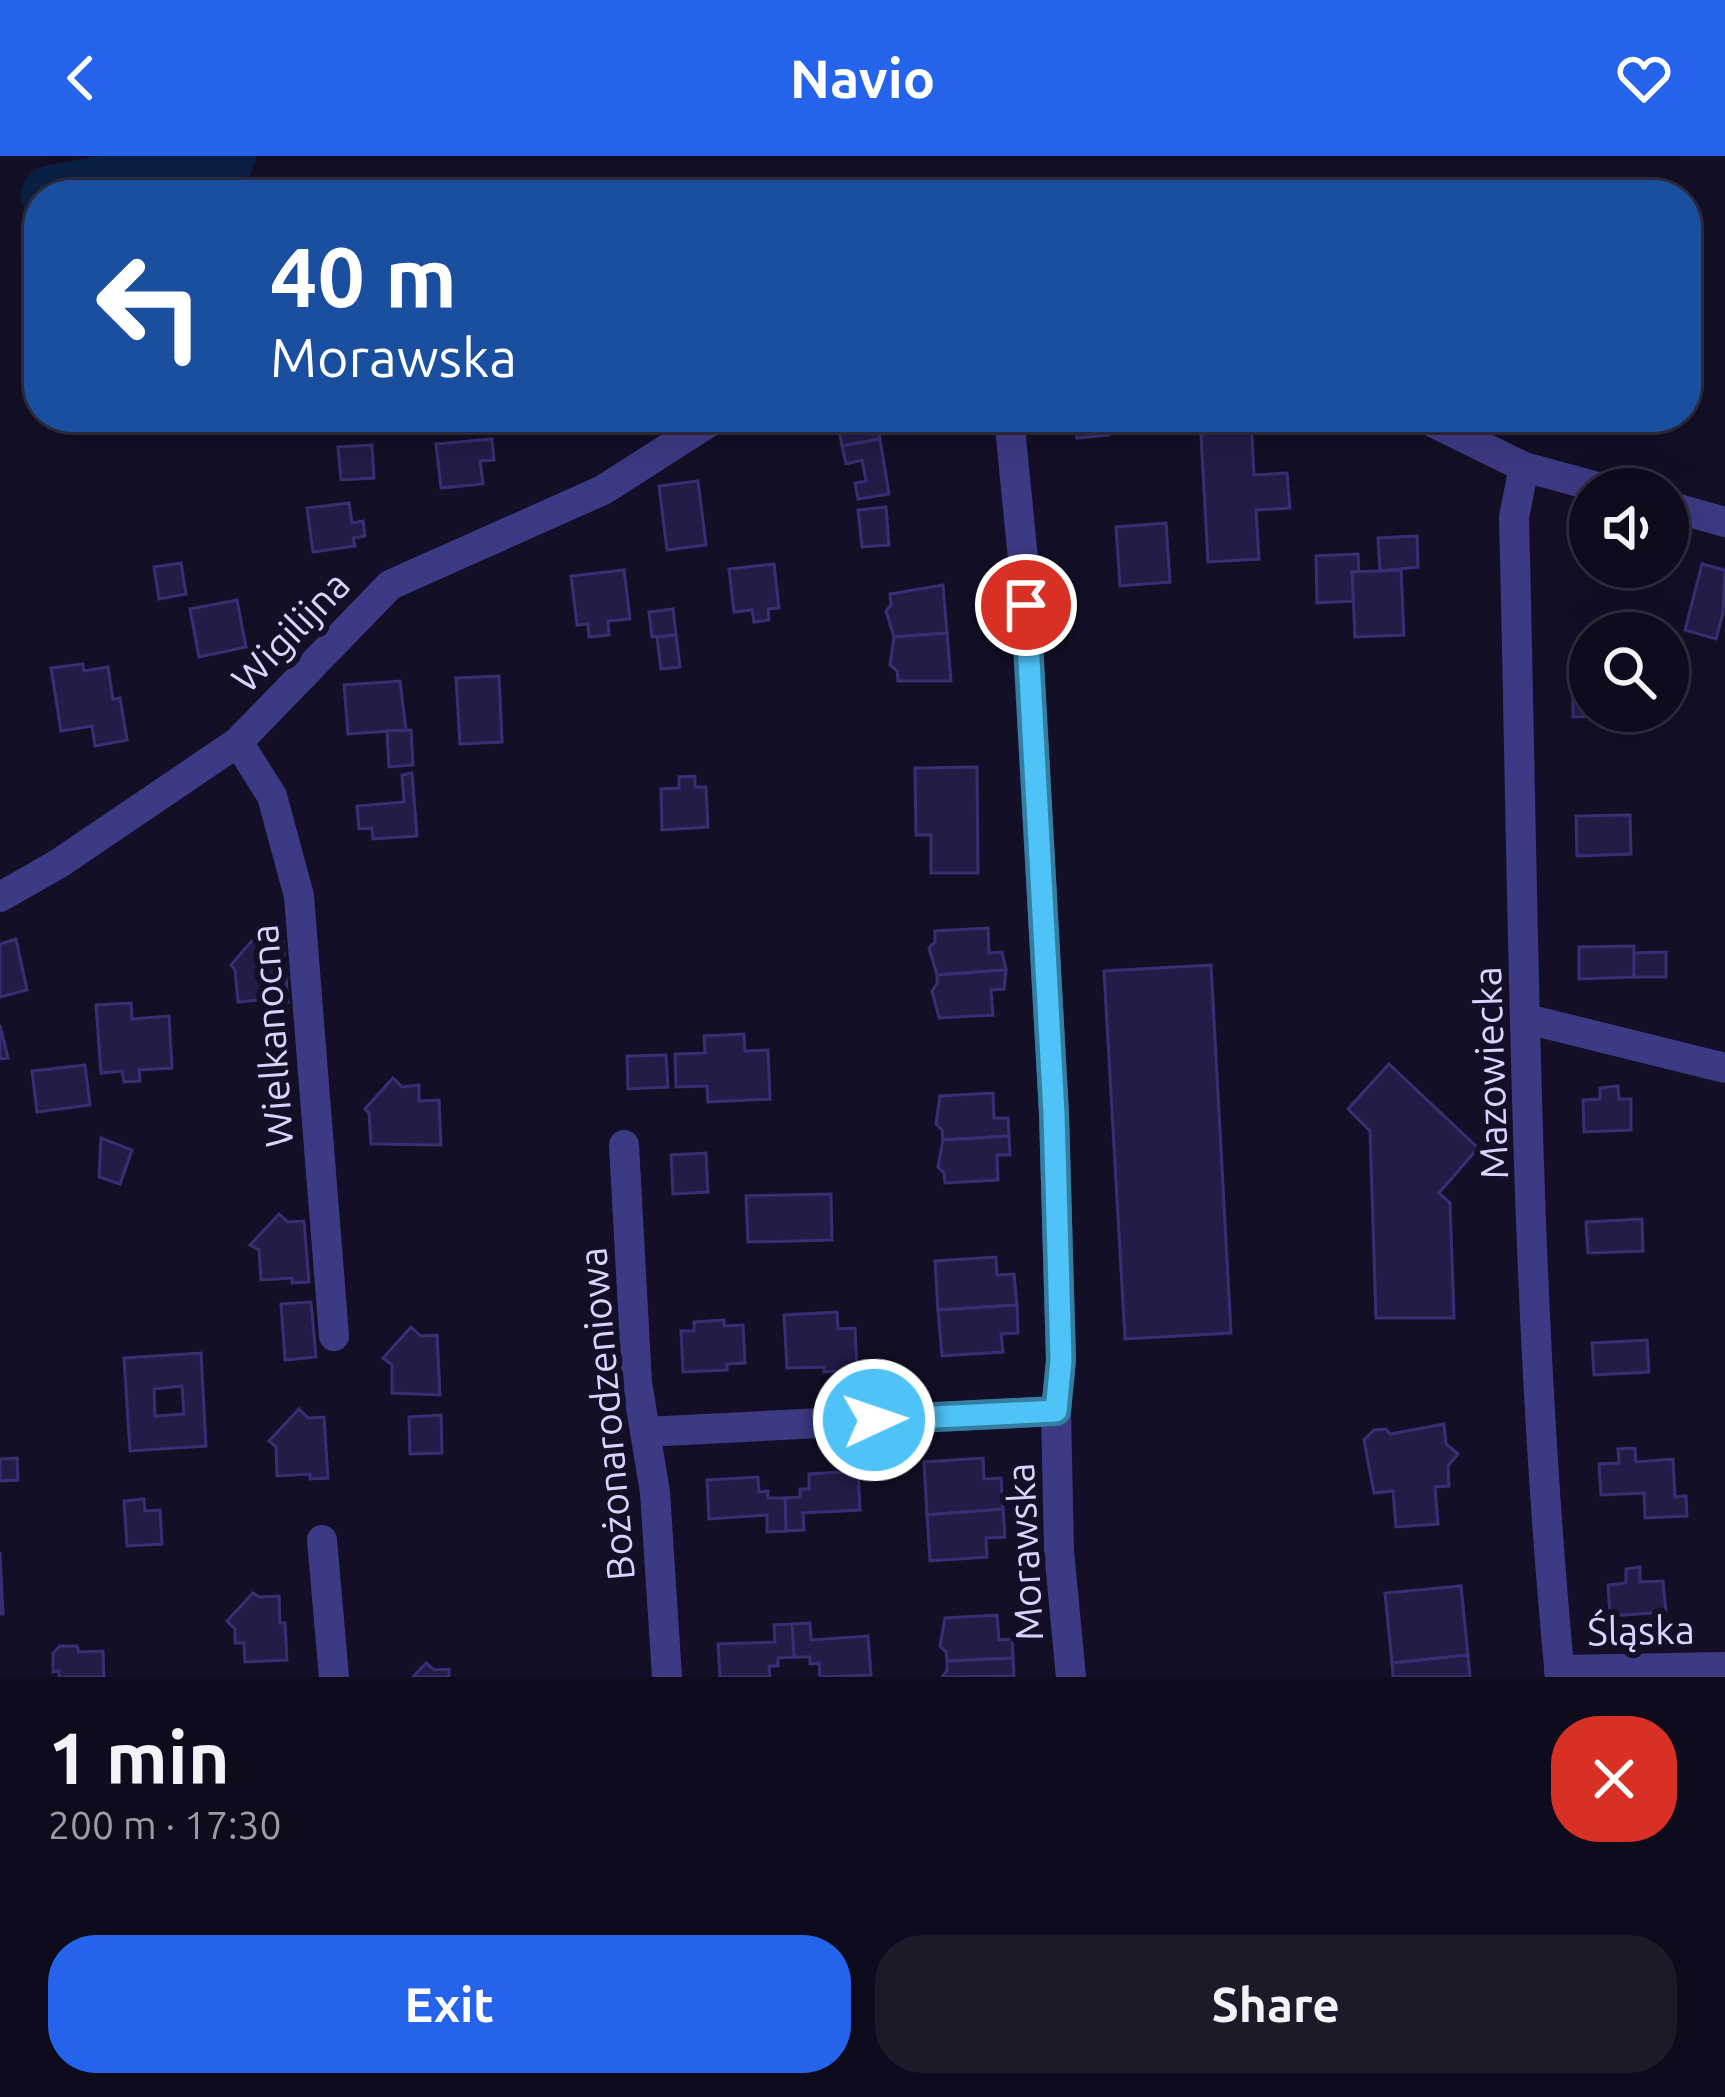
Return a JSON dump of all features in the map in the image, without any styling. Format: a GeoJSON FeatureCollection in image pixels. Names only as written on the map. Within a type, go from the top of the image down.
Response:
{"type":"FeatureCollection","features":[{"type":"Feature","properties":{"kind":"street","name":"Wigilijna"},"geometry":{"type":"LineString","coordinates":[[0,897],[58,864],[238,742],[390,585],[603,490],[694,432]]}},
{"type":"Feature","properties":{"kind":"street","name":"Morawska"},"geometry":{"type":"LineString","coordinates":[[1010,432],[1023,559],[1054,1114],[1061,1360],[1056,1411],[1059,1551],[1072,1677]]}},
{"type":"Feature","properties":{"kind":"street"},"geometry":{"type":"LineString","coordinates":[[1453,432],[1524,467],[1569,479]]}},
{"type":"Feature","properties":{"kind":"street","name":"Mazowiecka"},"geometry":{"type":"LineString","coordinates":[[1524,467],[1514,517],[1527,1019],[1538,1348],[1559,1673]]}},
{"type":"Feature","properties":{"kind":"street"},"geometry":{"type":"LineString","coordinates":[[1689,512],[1725,521]]}},
{"type":"Feature","properties":{"kind":"street","name":"Wielkanocna"},"geometry":{"type":"LineString","coordinates":[[238,742],[272,796],[299,896],[334,1336]]}},
{"type":"Feature","properties":{"kind":"street"},"geometry":{"type":"LineString","coordinates":[[1527,1019],[1725,1068]]}},
{"type":"Feature","properties":{"kind":"street","name":"Bożonarodzeniowa"},"geometry":{"type":"LineString","coordinates":[[624,1145],[637,1383],[655,1492],[667,1677]]}},
{"type":"Feature","properties":{"kind":"street"},"geometry":{"type":"LineString","coordinates":[[646,1432],[1056,1411]]}},
{"type":"Feature","properties":{"kind":"street"},"geometry":{"type":"LineString","coordinates":[[322,1540],[334,1677]]}},
{"type":"Feature","properties":{"kind":"street","name":"Śląska"},"geometry":{"type":"LineString","coordinates":[[1559,1673],[1725,1667]]}},
{"type":"Feature","properties":{"kind":"building"},"geometry":{"type":"Polygon","coordinates":[[[839,432],[879,432],[880,439],[842,446],[839,432]]]}},
{"type":"Feature","properties":{"kind":"building"},"geometry":{"type":"Polygon","coordinates":[[[1076,432],[1109,432],[1109,435],[1077,438],[1076,432]]]}},
{"type":"Feature","properties":{"kind":"building"},"geometry":{"type":"Polygon","coordinates":[[[1201,432],[1252,432],[1254,475],[1287,473],[1290,508],[1256,510],[1259,559],[1208,562],[1201,432]]]}},
{"type":"Feature","properties":{"kind":"building"},"geometry":{"type":"Polygon","coordinates":[[[492,439],[494,460],[480,461],[483,484],[441,488],[436,444],[492,439]]]}},
{"type":"Feature","properties":{"kind":"building"},"geometry":{"type":"Polygon","coordinates":[[[880,439],[889,494],[858,499],[855,483],[866,481],[862,460],[846,464],[842,446],[880,439]]]}},
{"type":"Feature","properties":{"kind":"building"},"geometry":{"type":"Polygon","coordinates":[[[372,445],[374,478],[341,480],[338,447],[372,445]]]}},
{"type":"Feature","properties":{"kind":"building"},"geometry":{"type":"Polygon","coordinates":[[[698,481],[706,545],[667,550],[659,486],[698,481]]]}},
{"type":"Feature","properties":{"kind":"building"},"geometry":{"type":"Polygon","coordinates":[[[349,503],[352,523],[363,521],[365,536],[353,538],[355,546],[313,552],[307,508],[349,503]]]}},
{"type":"Feature","properties":{"kind":"building"},"geometry":{"type":"Polygon","coordinates":[[[886,507],[889,545],[862,547],[858,510],[886,507]]]}},
{"type":"Feature","properties":{"kind":"building"},"geometry":{"type":"Polygon","coordinates":[[[1166,523],[1170,582],[1120,586],[1116,527],[1166,523]]]}},
{"type":"Feature","properties":{"kind":"building"},"geometry":{"type":"Polygon","coordinates":[[[1417,536],[1418,567],[1380,571],[1378,538],[1417,536]]]}},
{"type":"Feature","properties":{"kind":"building"},"geometry":{"type":"Polygon","coordinates":[[[1358,554],[1359,571],[1352,572],[1354,601],[1317,603],[1316,556],[1358,554]]]}},
{"type":"Feature","properties":{"kind":"building"},"geometry":{"type":"Polygon","coordinates":[[[181,563],[186,594],[159,599],[154,567],[181,563]]]}},
{"type":"Feature","properties":{"kind":"building"},"geometry":{"type":"Polygon","coordinates":[[[774,564],[779,608],[768,609],[769,620],[754,622],[752,610],[734,612],[729,569],[774,564]]]}},
{"type":"Feature","properties":{"kind":"building"},"geometry":{"type":"Polygon","coordinates":[[[1702,564],[1725,570],[1716,639],[1689,631],[1702,564]]]}},
{"type":"Feature","properties":{"kind":"building"},"geometry":{"type":"Polygon","coordinates":[[[624,570],[630,619],[608,621],[609,635],[589,637],[588,624],[577,625],[571,576],[624,570]]]}},
{"type":"Feature","properties":{"kind":"building"},"geometry":{"type":"Polygon","coordinates":[[[1401,570],[1404,635],[1355,637],[1352,572],[1401,570]]]}},
{"type":"Feature","properties":{"kind":"building"},"geometry":{"type":"Polygon","coordinates":[[[943,585],[947,633],[894,637],[886,611],[890,594],[943,585]]]}},
{"type":"Feature","properties":{"kind":"building"},"geometry":{"type":"Polygon","coordinates":[[[237,600],[246,647],[199,657],[190,609],[237,600]]]}},
{"type":"Feature","properties":{"kind":"building"},"geometry":{"type":"Polygon","coordinates":[[[673,609],[676,635],[652,637],[649,612],[673,609]]]}},
{"type":"Feature","properties":{"kind":"building"},"geometry":{"type":"Polygon","coordinates":[[[947,633],[951,681],[898,681],[890,665],[894,637],[947,633]]]}},
{"type":"Feature","properties":{"kind":"building"},"geometry":{"type":"Polygon","coordinates":[[[676,635],[680,667],[661,669],[657,637],[676,635]]]}},
{"type":"Feature","properties":{"kind":"building"},"geometry":{"type":"Polygon","coordinates":[[[83,664],[84,671],[108,667],[113,699],[120,698],[127,740],[95,746],[92,726],[61,731],[51,668],[83,664]]]}},
{"type":"Feature","properties":{"kind":"building"},"geometry":{"type":"Polygon","coordinates":[[[499,676],[502,742],[460,744],[456,678],[499,676]]]}},
{"type":"Feature","properties":{"kind":"building"},"geometry":{"type":"Polygon","coordinates":[[[400,681],[406,730],[348,734],[344,685],[400,681]]]}},
{"type":"Feature","properties":{"kind":"building"},"geometry":{"type":"Polygon","coordinates":[[[411,730],[413,765],[389,767],[387,731],[411,730]]]}},
{"type":"Feature","properties":{"kind":"building"},"geometry":{"type":"Polygon","coordinates":[[[977,767],[978,873],[931,873],[931,835],[916,835],[915,768],[977,767]]]}},
{"type":"Feature","properties":{"kind":"building"},"geometry":{"type":"Polygon","coordinates":[[[412,773],[417,836],[373,839],[372,828],[359,829],[357,806],[404,802],[402,775],[412,773]]]}},
{"type":"Feature","properties":{"kind":"building"},"geometry":{"type":"Polygon","coordinates":[[[695,776],[695,787],[706,787],[708,827],[662,830],[661,789],[679,788],[679,777],[695,776]]]}},
{"type":"Feature","properties":{"kind":"building"},"geometry":{"type":"Polygon","coordinates":[[[1630,815],[1631,854],[1577,856],[1576,816],[1630,815]]]}},
{"type":"Feature","properties":{"kind":"building"},"geometry":{"type":"Polygon","coordinates":[[[988,928],[989,953],[1002,952],[1006,970],[937,975],[929,948],[935,942],[935,931],[988,928]]]}},
{"type":"Feature","properties":{"kind":"building"},"geometry":{"type":"Polygon","coordinates":[[[257,935],[264,942],[283,941],[288,1002],[238,1002],[231,965],[257,935]]]}},
{"type":"Feature","properties":{"kind":"building"},"geometry":{"type":"Polygon","coordinates":[[[16,939],[27,990],[0,997],[0,944],[16,939]]]}},
{"type":"Feature","properties":{"kind":"building"},"geometry":{"type":"Polygon","coordinates":[[[1634,946],[1634,977],[1579,979],[1579,947],[1634,946]]]}},
{"type":"Feature","properties":{"kind":"building"},"geometry":{"type":"Polygon","coordinates":[[[1666,952],[1666,977],[1634,977],[1634,953],[1666,952]]]}},
{"type":"Feature","properties":{"kind":"building"},"geometry":{"type":"Polygon","coordinates":[[[1211,965],[1231,1333],[1125,1339],[1104,971],[1211,965]]]}},
{"type":"Feature","properties":{"kind":"building"},"geometry":{"type":"Polygon","coordinates":[[[1006,970],[1004,989],[991,990],[993,1015],[939,1018],[932,991],[937,975],[1006,970]]]}},
{"type":"Feature","properties":{"kind":"building"},"geometry":{"type":"Polygon","coordinates":[[[131,1003],[132,1019],[169,1016],[172,1068],[139,1070],[140,1081],[124,1082],[122,1071],[101,1073],[96,1005],[131,1003]]]}},
{"type":"Feature","properties":{"kind":"building"},"geometry":{"type":"Polygon","coordinates":[[[0,1025],[8,1058],[0,1059],[0,1025]]]}},
{"type":"Feature","properties":{"kind":"building"},"geometry":{"type":"Polygon","coordinates":[[[744,1034],[745,1051],[768,1050],[770,1099],[708,1102],[707,1086],[676,1087],[675,1054],[705,1053],[704,1036],[744,1034]]]}},
{"type":"Feature","properties":{"kind":"building"},"geometry":{"type":"Polygon","coordinates":[[[666,1055],[668,1087],[628,1089],[627,1056],[666,1055]]]}},
{"type":"Feature","properties":{"kind":"building"},"geometry":{"type":"Polygon","coordinates":[[[1389,1064],[1478,1148],[1439,1193],[1450,1203],[1454,1318],[1376,1318],[1370,1131],[1348,1109],[1389,1064]]]}},
{"type":"Feature","properties":{"kind":"building"},"geometry":{"type":"Polygon","coordinates":[[[85,1065],[90,1105],[37,1112],[32,1071],[85,1065]]]}},
{"type":"Feature","properties":{"kind":"building"},"geometry":{"type":"Polygon","coordinates":[[[393,1078],[402,1087],[419,1085],[419,1101],[439,1100],[441,1145],[371,1144],[365,1109],[393,1078]]]}},
{"type":"Feature","properties":{"kind":"building"},"geometry":{"type":"Polygon","coordinates":[[[1618,1086],[1619,1099],[1631,1099],[1631,1130],[1584,1132],[1583,1100],[1600,1099],[1600,1088],[1618,1086]]]}},
{"type":"Feature","properties":{"kind":"building"},"geometry":{"type":"Polygon","coordinates":[[[993,1093],[994,1118],[1008,1118],[1009,1136],[943,1140],[936,1124],[940,1096],[993,1093]]]}},
{"type":"Feature","properties":{"kind":"building"},"geometry":{"type":"Polygon","coordinates":[[[1009,1136],[1010,1155],[997,1155],[998,1180],[945,1183],[938,1167],[943,1140],[1009,1136]]]}},
{"type":"Feature","properties":{"kind":"building"},"geometry":{"type":"Polygon","coordinates":[[[101,1138],[132,1150],[120,1184],[99,1177],[101,1138]]]}},
{"type":"Feature","properties":{"kind":"building"},"geometry":{"type":"Polygon","coordinates":[[[706,1153],[708,1192],[673,1194],[671,1155],[706,1153]]]}},
{"type":"Feature","properties":{"kind":"building"},"geometry":{"type":"Polygon","coordinates":[[[831,1194],[832,1240],[748,1242],[746,1196],[831,1194]]]}},
{"type":"Feature","properties":{"kind":"building"},"geometry":{"type":"Polygon","coordinates":[[[279,1214],[288,1222],[304,1221],[309,1282],[261,1280],[259,1250],[250,1245],[279,1214]]]}},
{"type":"Feature","properties":{"kind":"building"},"geometry":{"type":"Polygon","coordinates":[[[1642,1219],[1643,1251],[1588,1253],[1586,1222],[1642,1219]]]}},
{"type":"Feature","properties":{"kind":"building"},"geometry":{"type":"Polygon","coordinates":[[[996,1257],[997,1275],[1014,1274],[1017,1305],[938,1310],[935,1261],[996,1257]]]}},
{"type":"Feature","properties":{"kind":"building"},"geometry":{"type":"Polygon","coordinates":[[[311,1302],[316,1357],[285,1360],[281,1304],[311,1302]]]}},
{"type":"Feature","properties":{"kind":"building"},"geometry":{"type":"Polygon","coordinates":[[[1017,1305],[1018,1333],[1001,1334],[1003,1352],[942,1356],[938,1310],[1017,1305]]]}},
{"type":"Feature","properties":{"kind":"building"},"geometry":{"type":"Polygon","coordinates":[[[837,1312],[838,1329],[855,1328],[857,1370],[787,1368],[784,1315],[837,1312]]]}},
{"type":"Feature","properties":{"kind":"building"},"geometry":{"type":"Polygon","coordinates":[[[724,1320],[724,1326],[743,1325],[745,1363],[727,1364],[727,1370],[683,1372],[681,1331],[694,1331],[694,1322],[724,1320]]]}},
{"type":"Feature","properties":{"kind":"building"},"geometry":{"type":"Polygon","coordinates":[[[411,1327],[421,1336],[437,1335],[440,1395],[392,1393],[392,1365],[383,1358],[411,1327]]]}},
{"type":"Feature","properties":{"kind":"building"},"geometry":{"type":"Polygon","coordinates":[[[1647,1340],[1649,1372],[1594,1375],[1592,1343],[1647,1340]]]}},
{"type":"Feature","properties":{"kind":"building"},"geometry":{"type":"Polygon","coordinates":[[[201,1353],[206,1446],[130,1451],[124,1358],[201,1353]],[[182,1386],[154,1389],[155,1416],[184,1414],[182,1386]]]}},
{"type":"Feature","properties":{"kind":"building"},"geometry":{"type":"Polygon","coordinates":[[[299,1409],[308,1418],[324,1417],[328,1478],[277,1476],[276,1447],[269,1441],[299,1409]]]}},
{"type":"Feature","properties":{"kind":"building"},"geometry":{"type":"Polygon","coordinates":[[[441,1415],[442,1453],[410,1454],[409,1417],[441,1415]]]}},
{"type":"Feature","properties":{"kind":"building"},"geometry":{"type":"Polygon","coordinates":[[[1444,1424],[1446,1444],[1458,1454],[1448,1466],[1449,1486],[1435,1487],[1438,1524],[1396,1527],[1393,1491],[1374,1493],[1364,1440],[1374,1430],[1386,1429],[1390,1434],[1444,1424]]]}},
{"type":"Feature","properties":{"kind":"building"},"geometry":{"type":"Polygon","coordinates":[[[1635,1448],[1636,1462],[1673,1459],[1675,1497],[1686,1496],[1687,1516],[1645,1518],[1644,1493],[1601,1495],[1599,1464],[1619,1463],[1618,1449],[1635,1448]]]}},
{"type":"Feature","properties":{"kind":"building"},"geometry":{"type":"Polygon","coordinates":[[[17,1458],[18,1480],[0,1481],[0,1459],[17,1458]]]}},
{"type":"Feature","properties":{"kind":"building"},"geometry":{"type":"Polygon","coordinates":[[[983,1458],[984,1479],[1001,1478],[1003,1509],[927,1515],[924,1462],[983,1458]]]}},
{"type":"Feature","properties":{"kind":"building"},"geometry":{"type":"Polygon","coordinates":[[[858,1471],[860,1510],[803,1513],[804,1530],[786,1531],[785,1498],[800,1497],[800,1489],[809,1489],[809,1474],[858,1471]]]}},
{"type":"Feature","properties":{"kind":"building"},"geometry":{"type":"Polygon","coordinates":[[[758,1477],[759,1492],[768,1491],[768,1498],[785,1498],[786,1531],[767,1532],[767,1515],[709,1519],[707,1480],[758,1477]]]}},
{"type":"Feature","properties":{"kind":"building"},"geometry":{"type":"Polygon","coordinates":[[[144,1499],[145,1511],[160,1510],[162,1544],[127,1546],[124,1501],[144,1499]]]}},
{"type":"Feature","properties":{"kind":"building"},"geometry":{"type":"Polygon","coordinates":[[[1003,1509],[1005,1537],[986,1538],[987,1557],[930,1561],[927,1515],[1003,1509]]]}},
{"type":"Feature","properties":{"kind":"building"},"geometry":{"type":"Polygon","coordinates":[[[0,1552],[3,1614],[0,1614],[0,1552]]]}},
{"type":"Feature","properties":{"kind":"building"},"geometry":{"type":"Polygon","coordinates":[[[1640,1567],[1640,1582],[1663,1581],[1666,1612],[1610,1616],[1608,1585],[1626,1583],[1626,1569],[1640,1567]]]}},
{"type":"Feature","properties":{"kind":"building"},"geometry":{"type":"Polygon","coordinates":[[[1461,1586],[1468,1655],[1392,1663],[1385,1593],[1461,1586]]]}},
{"type":"Feature","properties":{"kind":"building"},"geometry":{"type":"Polygon","coordinates":[[[253,1593],[279,1596],[287,1660],[245,1662],[244,1643],[235,1643],[235,1629],[227,1621],[253,1593]]]}},
{"type":"Feature","properties":{"kind":"building"},"geometry":{"type":"Polygon","coordinates":[[[997,1615],[999,1640],[1012,1639],[1013,1658],[947,1661],[940,1646],[945,1618],[997,1615]]]}},
{"type":"Feature","properties":{"kind":"building"},"geometry":{"type":"Polygon","coordinates":[[[810,1623],[811,1640],[868,1636],[871,1675],[820,1677],[819,1663],[810,1664],[810,1657],[794,1657],[792,1624],[810,1623]]]}},
{"type":"Feature","properties":{"kind":"building"},"geometry":{"type":"Polygon","coordinates":[[[792,1624],[794,1657],[778,1658],[778,1666],[769,1666],[770,1677],[720,1677],[718,1644],[775,1642],[774,1625],[792,1624]]]}},
{"type":"Feature","properties":{"kind":"building"},"geometry":{"type":"Polygon","coordinates":[[[60,1646],[77,1646],[79,1652],[103,1651],[104,1677],[59,1677],[59,1671],[53,1672],[53,1653],[60,1646]]]}},
{"type":"Feature","properties":{"kind":"building"},"geometry":{"type":"Polygon","coordinates":[[[1468,1655],[1470,1677],[1393,1677],[1392,1663],[1468,1655]]]}},
{"type":"Feature","properties":{"kind":"building"},"geometry":{"type":"Polygon","coordinates":[[[1013,1658],[1014,1676],[942,1677],[947,1661],[1013,1658]]]}},
{"type":"Feature","properties":{"kind":"building"},"geometry":{"type":"Polygon","coordinates":[[[426,1663],[434,1670],[449,1669],[449,1677],[413,1677],[426,1663]]]}},
{"type":"Feature","properties":{"kind":"waterway"},"geometry":{"type":"LineString","coordinates":[[140,180],[226,156]]}},
{"type":"Feature","properties":{"kind":"route"},"geometry":{"type":"LineString","coordinates":[[874,1420],[1056,1411],[1061,1360],[1054,1114],[1026,605]]}}]}
